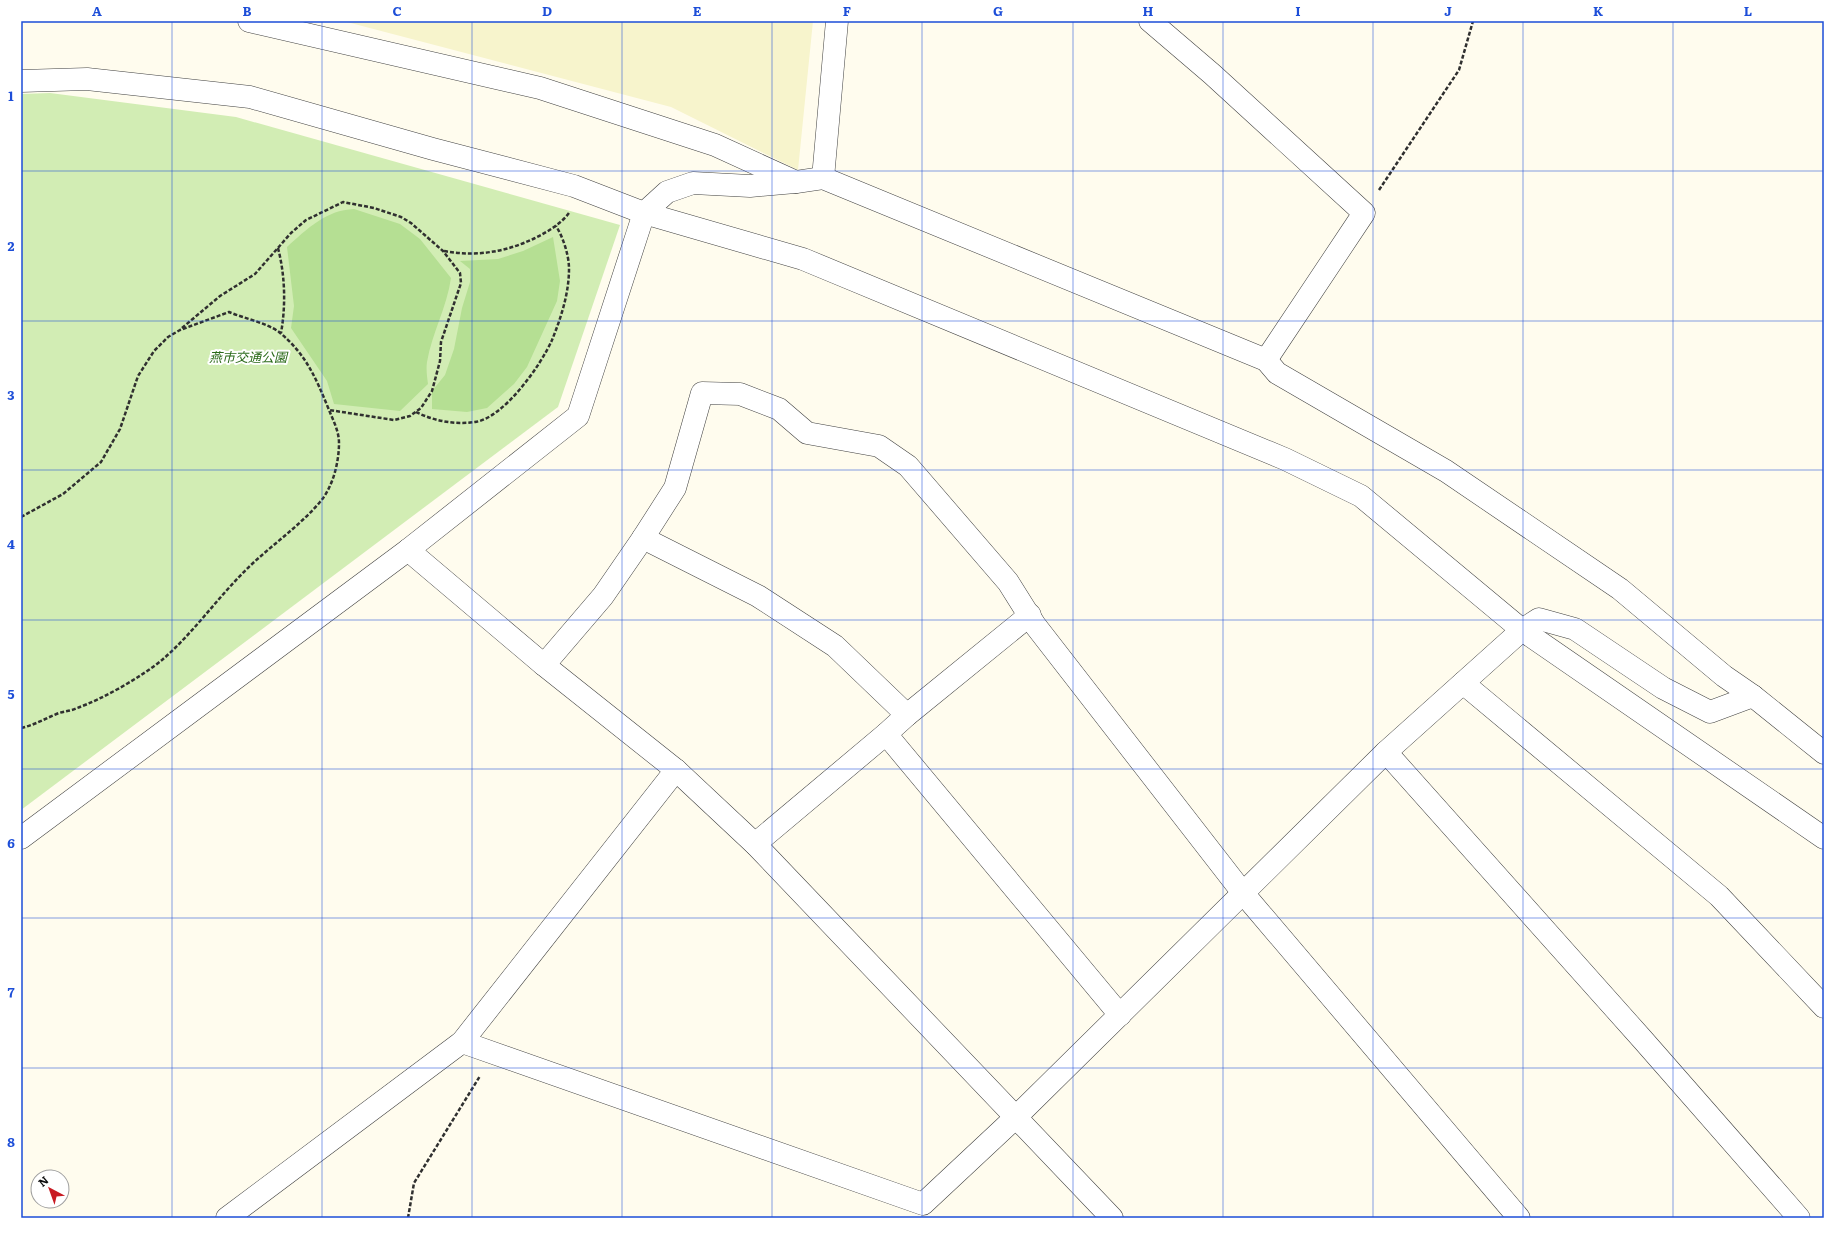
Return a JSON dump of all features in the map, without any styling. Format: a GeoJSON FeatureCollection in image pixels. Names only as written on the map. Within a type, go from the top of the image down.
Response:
{"type":"FeatureCollection","features":[{"type":"Feature","properties":{"kind":"street"},"geometry":{"type":"LineString","coordinates":[[248,21],[540,88],[715,144],[796,182]]}},
{"type":"Feature","properties":{"kind":"street"},"geometry":{"type":"LineString","coordinates":[[824,178],[837,21]]}},
{"type":"Feature","properties":{"kind":"street"},"geometry":{"type":"LineString","coordinates":[[1150,21],[1212,74],[1364,213],[1266,360]]}},
{"type":"Feature","properties":{"kind":"street"},"geometry":{"type":"LineString","coordinates":[[21,80],[87,79],[250,97],[582,189],[644,213],[803,259],[1285,459],[1362,496],[1522,630],[1824,838]]}},
{"type":"Feature","properties":{"kind":"street"},"geometry":{"type":"LineString","coordinates":[[21,838],[408,550],[578,416],[644,213],[667,192],[693,183],[750,186],[824,178],[1266,360],[1277,373],[1446,471],[1620,589],[1724,676],[1753,696],[1824,753]]}},
{"type":"Feature","properties":{"kind":"street"},"geometry":{"type":"LineString","coordinates":[[544,665],[603,596],[675,488],[702,394],[740,394],[779,409],[807,433],[879,446],[908,466],[1008,582],[1035,625],[1243,893],[1519,1218]]}},
{"type":"Feature","properties":{"kind":"street"},"geometry":{"type":"LineString","coordinates":[[643,538],[758,596],[835,646],[907,715]]}},
{"type":"Feature","properties":{"kind":"street"},"geometry":{"type":"LineString","coordinates":[[408,550],[544,665],[676,770],[755,844],[1112,1218]]}},
{"type":"Feature","properties":{"kind":"street"},"geometry":{"type":"LineString","coordinates":[[755,844],[907,715],[1030,615]]}},
{"type":"Feature","properties":{"kind":"street"},"geometry":{"type":"LineString","coordinates":[[462,1042],[923,1204],[1016,1117],[1386,752],[1522,630],[1539,619],[1575,629],[1663,688],[1710,712],[1753,696]]}},
{"type":"Feature","properties":{"kind":"street"},"geometry":{"type":"LineString","coordinates":[[1463,683],[1719,896],[1824,1007]]}},
{"type":"Feature","properties":{"kind":"street"},"geometry":{"type":"LineString","coordinates":[[886,734],[1120,1015]]}},
{"type":"Feature","properties":{"kind":"street"},"geometry":{"type":"LineString","coordinates":[[1386,752],[1643,1040],[1799,1218]]}},
{"type":"Feature","properties":{"kind":"street"},"geometry":{"type":"LineString","coordinates":[[228,1218],[462,1042],[676,770]]}},
{"type":"Feature","properties":{"kind":"path"},"geometry":{"type":"LineString","coordinates":[[1364,213],[1459,70],[1473,21]]}},
{"type":"Feature","properties":{"kind":"path"},"geometry":{"type":"LineString","coordinates":[[444,251],[460,254],[495,252],[514,248],[556,226],[567,216],[582,189]]}},
{"type":"Feature","properties":{"kind":"path"},"geometry":{"type":"LineString","coordinates":[[180,330],[220,296],[255,274],[278,247],[306,220],[342,202],[374,208],[401,217],[412,223],[444,251],[460,273],[461,283],[441,342],[440,362],[432,391],[421,408],[416,412],[410,416],[394,420],[329,410]]}},
{"type":"Feature","properties":{"kind":"path"},"geometry":{"type":"LineString","coordinates":[[416,412],[438,421],[476,422],[494,414],[513,398],[526,381],[552,340],[564,304],[569,268],[562,235],[556,226]]}},
{"type":"Feature","properties":{"kind":"path"},"geometry":{"type":"LineString","coordinates":[[278,247],[284,280],[284,318],[281,334]]}},
{"type":"Feature","properties":{"kind":"path"},"geometry":{"type":"LineString","coordinates":[[21,517],[63,494],[101,462],[120,429],[138,376],[154,350],[168,337],[180,330],[229,312],[277,330],[304,358],[315,376],[337,430],[339,443],[335,473],[329,488],[320,502],[288,533],[253,562],[224,593],[209,613],[162,660],[113,691],[77,708],[60,713],[32,726],[21,728]]}},
{"type":"Feature","properties":{"kind":"path"},"geometry":{"type":"LineString","coordinates":[[408,1218],[414,1183],[494,1054]]}},
{"type":"Feature","properties":{"kind":"shaded area"},"geometry":{"type":"Polygon","coordinates":[[[343,21],[813,21],[798,170],[671,107],[343,21]]]}},
{"type":"Feature","properties":{"kind":"green space","name":"燕市交通公園"},"geometry":{"type":"Polygon","coordinates":[[[50,93],[236,117],[620,225],[558,407],[21,810],[21,94],[50,93]]]}},
{"type":"Feature","properties":{"kind":"green space"},"geometry":{"type":"Polygon","coordinates":[[[354,209],[400,224],[420,239],[451,278],[446,299],[429,351],[427,362],[428,384],[400,411],[334,404],[327,381],[291,328],[294,306],[287,247],[310,227],[326,217],[344,210],[354,209]]]}},
{"type":"Feature","properties":{"kind":"green space"},"geometry":{"type":"Polygon","coordinates":[[[553,237],[560,281],[557,301],[527,367],[514,384],[487,408],[467,412],[432,409],[432,391],[445,375],[454,349],[462,308],[470,282],[470,269],[460,261],[498,259],[523,251],[553,237]]]}}]}
